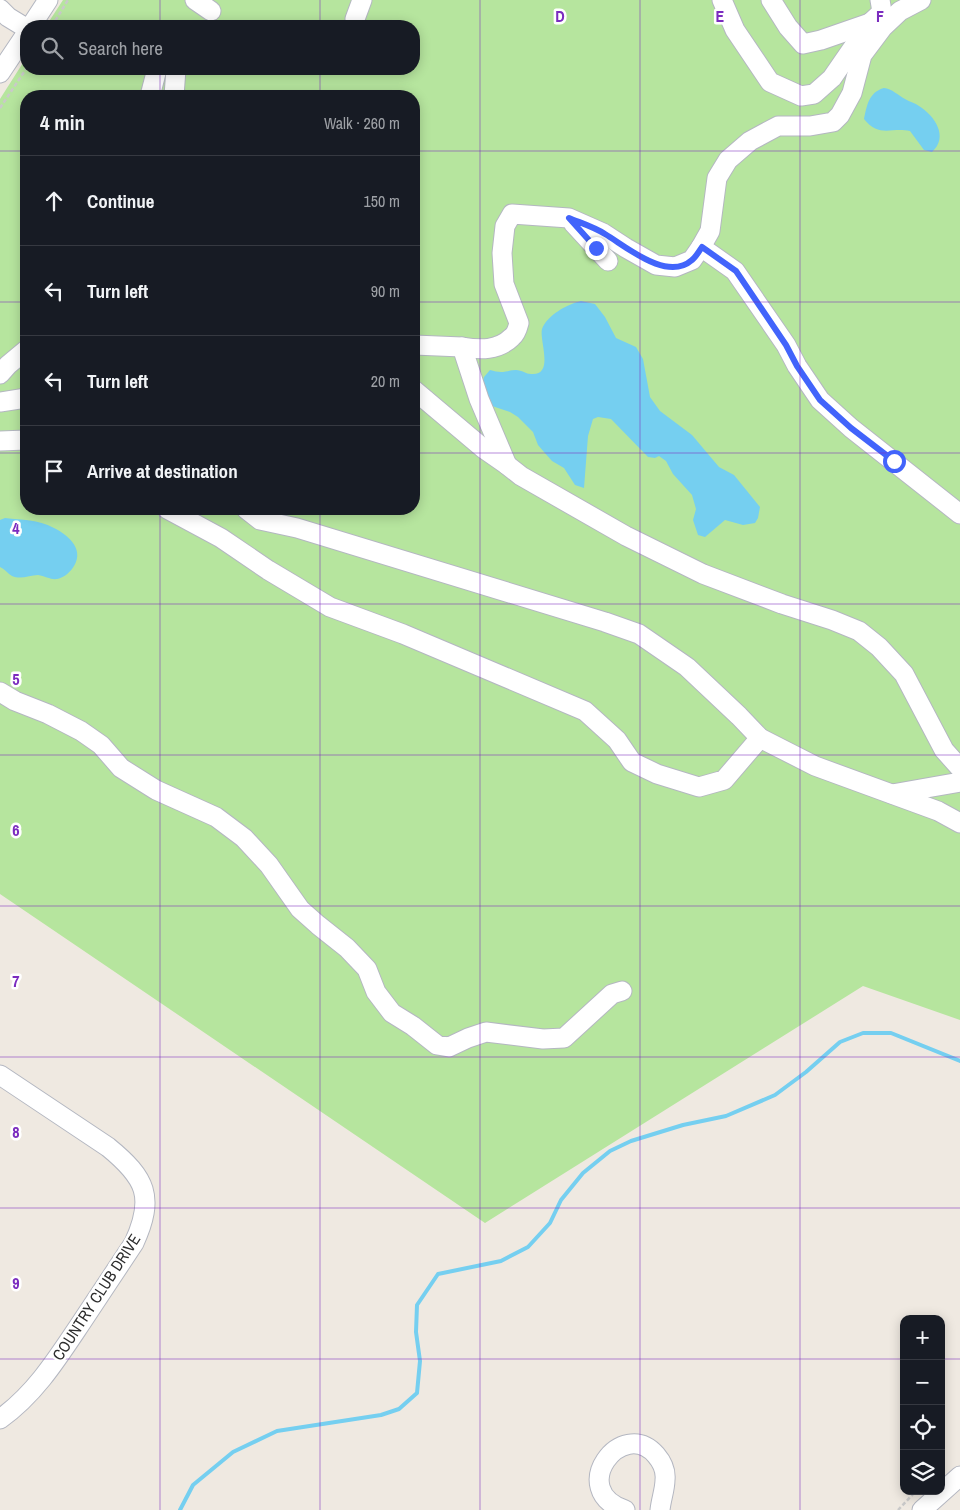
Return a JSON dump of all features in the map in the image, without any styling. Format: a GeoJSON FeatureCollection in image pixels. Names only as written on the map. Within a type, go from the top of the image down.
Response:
{"type":"FeatureCollection","features":[{"type":"Feature","properties":{"kind":"street"},"geometry":{"type":"LineString","coordinates":[[35,20],[48,0]]}},
{"type":"Feature","properties":{"kind":"street"},"geometry":{"type":"LineString","coordinates":[[195,0],[211,11]]}},
{"type":"Feature","properties":{"kind":"street"},"geometry":{"type":"LineString","coordinates":[[355,19],[362,0]]}},
{"type":"Feature","properties":{"kind":"street"},"geometry":{"type":"LineString","coordinates":[[722,0],[735,30],[770,82],[801,96],[814,94],[832,78],[870,23],[882,12],[880,0]]}},
{"type":"Feature","properties":{"kind":"street"},"geometry":{"type":"LineString","coordinates":[[771,0],[788,27],[803,44],[821,40],[870,23]]}},
{"type":"Feature","properties":{"kind":"street"},"geometry":{"type":"LineString","coordinates":[[420,345],[484,350],[498,346],[514,337],[520,323],[504,284],[502,253],[505,226],[512,214],[569,218],[603,233],[656,265],[675,267],[692,260],[702,247],[710,231],[717,178],[728,160],[750,141],[778,126],[810,126],[833,122],[840,115],[852,93],[862,55],[883,27],[900,11],[921,0]]}},
{"type":"Feature","properties":{"kind":"street"},"geometry":{"type":"LineString","coordinates":[[0,9],[20,24]]}},
{"type":"Feature","properties":{"kind":"street"},"geometry":{"type":"LineString","coordinates":[[0,73],[20,43]]}},
{"type":"Feature","properties":{"kind":"street"},"geometry":{"type":"LineString","coordinates":[[152,90],[155,75]]}},
{"type":"Feature","properties":{"kind":"street"},"geometry":{"type":"LineString","coordinates":[[174,90],[176,75]]}},
{"type":"Feature","properties":{"kind":"street"},"geometry":{"type":"LineString","coordinates":[[569,218],[608,261]]}},
{"type":"Feature","properties":{"kind":"street"},"geometry":{"type":"LineString","coordinates":[[702,247],[736,271],[786,345],[797,366],[820,400],[851,428],[960,514]]}},
{"type":"Feature","properties":{"kind":"street"},"geometry":{"type":"LineString","coordinates":[[462,347],[479,399],[508,465]]}},
{"type":"Feature","properties":{"kind":"street"},"geometry":{"type":"LineString","coordinates":[[0,374],[20,355]]}},
{"type":"Feature","properties":{"kind":"street"},"geometry":{"type":"LineString","coordinates":[[420,395],[484,449],[508,465],[520,476],[626,536],[703,574],[859,631],[879,648],[904,674],[944,750],[960,768]]}},
{"type":"Feature","properties":{"kind":"street"},"geometry":{"type":"LineString","coordinates":[[0,402],[20,399]]}},
{"type":"Feature","properties":{"kind":"street"},"geometry":{"type":"LineString","coordinates":[[0,441],[20,440]]}},
{"type":"Feature","properties":{"kind":"street"},"geometry":{"type":"LineString","coordinates":[[178,515],[221,538],[268,570],[330,607],[403,634],[585,711],[617,740],[632,762],[657,774],[699,787],[724,780],[760,738]]}},
{"type":"Feature","properties":{"kind":"street"},"geometry":{"type":"LineString","coordinates":[[254,515],[260,520],[296,528],[639,634],[687,667],[760,738],[816,766],[938,811],[960,823]]}},
{"type":"Feature","properties":{"kind":"street"},"geometry":{"type":"LineString","coordinates":[[0,692],[15,701],[48,714],[81,731],[101,746],[121,768],[156,790],[216,817],[244,838],[268,865],[300,909],[347,948],[367,969],[376,992],[392,1013],[413,1026],[437,1045],[449,1047],[486,1032],[514,1037],[564,1038],[612,994],[622,991]]}},
{"type":"Feature","properties":{"kind":"street"},"geometry":{"type":"LineString","coordinates":[[891,794],[960,782]]}},
{"type":"Feature","properties":{"kind":"street","name":"COUNTRY CLUB DRIVE"},"geometry":{"type":"LineString","coordinates":[[0,1075],[122,1158],[133,1169],[140,1181],[144,1191],[144,1207],[142,1226],[134,1243],[58,1357],[35,1388],[0,1420]]}},
{"type":"Feature","properties":{"kind":"street"},"geometry":{"type":"LineString","coordinates":[[625,1510],[616,1507],[608,1500],[602,1490],[599,1479],[601,1468],[606,1458],[623,1446],[634,1445],[644,1447],[653,1452],[660,1460],[664,1470],[665,1481],[660,1510]]}},
{"type":"Feature","properties":{"kind":"street"},"geometry":{"type":"LineString","coordinates":[[922,1510],[960,1476]]}},
{"type":"Feature","properties":{"kind":"path"},"geometry":{"type":"LineString","coordinates":[[56,20],[68,0]]}},
{"type":"Feature","properties":{"kind":"path"},"geometry":{"type":"LineString","coordinates":[[0,108],[22,75]]}},
{"type":"Feature","properties":{"kind":"path"},"geometry":{"type":"LineString","coordinates":[[898,1510],[912,1495]]}},
{"type":"Feature","properties":{"kind":"green space"},"geometry":{"type":"Polygon","coordinates":[[[63,0],[960,0],[960,1020],[863,986],[485,1223],[0,894],[0,99],[20,67],[20,75],[420,75],[420,20],[50,20],[63,0]]]}},
{"type":"Feature","properties":{"kind":"water"},"geometry":{"type":"Polygon","coordinates":[[[884,88],[925,110],[935,121],[940,133],[937,146],[932,152],[924,150],[910,131],[880,130],[870,125],[864,119],[872,96],[884,88]]]}},
{"type":"Feature","properties":{"kind":"water"},"geometry":{"type":"Polygon","coordinates":[[[581,301],[595,304],[605,317],[616,338],[636,347],[643,359],[650,397],[660,411],[692,435],[719,467],[734,475],[760,507],[755,523],[743,525],[725,520],[705,537],[698,535],[693,520],[696,509],[692,495],[673,474],[666,461],[659,456],[655,458],[648,457],[611,419],[598,417],[593,419],[588,436],[584,488],[575,485],[564,468],[552,461],[538,445],[533,432],[518,417],[492,406],[480,391],[484,377],[490,370],[501,372],[516,370],[529,374],[538,373],[544,364],[542,329],[548,319],[558,311],[581,301]]]}},
{"type":"Feature","properties":{"kind":"water"},"geometry":{"type":"Polygon","coordinates":[[[5,518],[42,523],[66,535],[77,550],[76,562],[72,569],[61,578],[52,579],[38,575],[19,578],[0,567],[0,520],[5,518]]]}},
{"type":"Feature","properties":{"kind":"waterway"},"geometry":{"type":"LineString","coordinates":[[180,1510],[193,1485],[233,1452],[277,1431],[381,1415],[399,1409],[417,1393],[420,1361],[416,1332],[417,1305],[438,1274],[501,1261],[528,1247],[550,1223],[561,1200],[583,1173],[610,1151],[631,1141],[683,1125],[726,1116],[775,1095],[806,1072],[840,1042],[863,1033],[891,1033],[960,1061]]}},
{"type":"Feature","properties":{"kind":"route"},"geometry":{"type":"LineString","coordinates":[[596,248],[569,218],[603,233],[656,265],[675,267],[692,260],[702,247],[711,252],[736,271],[760,305],[820,400],[851,428],[894,461]]}}]}
